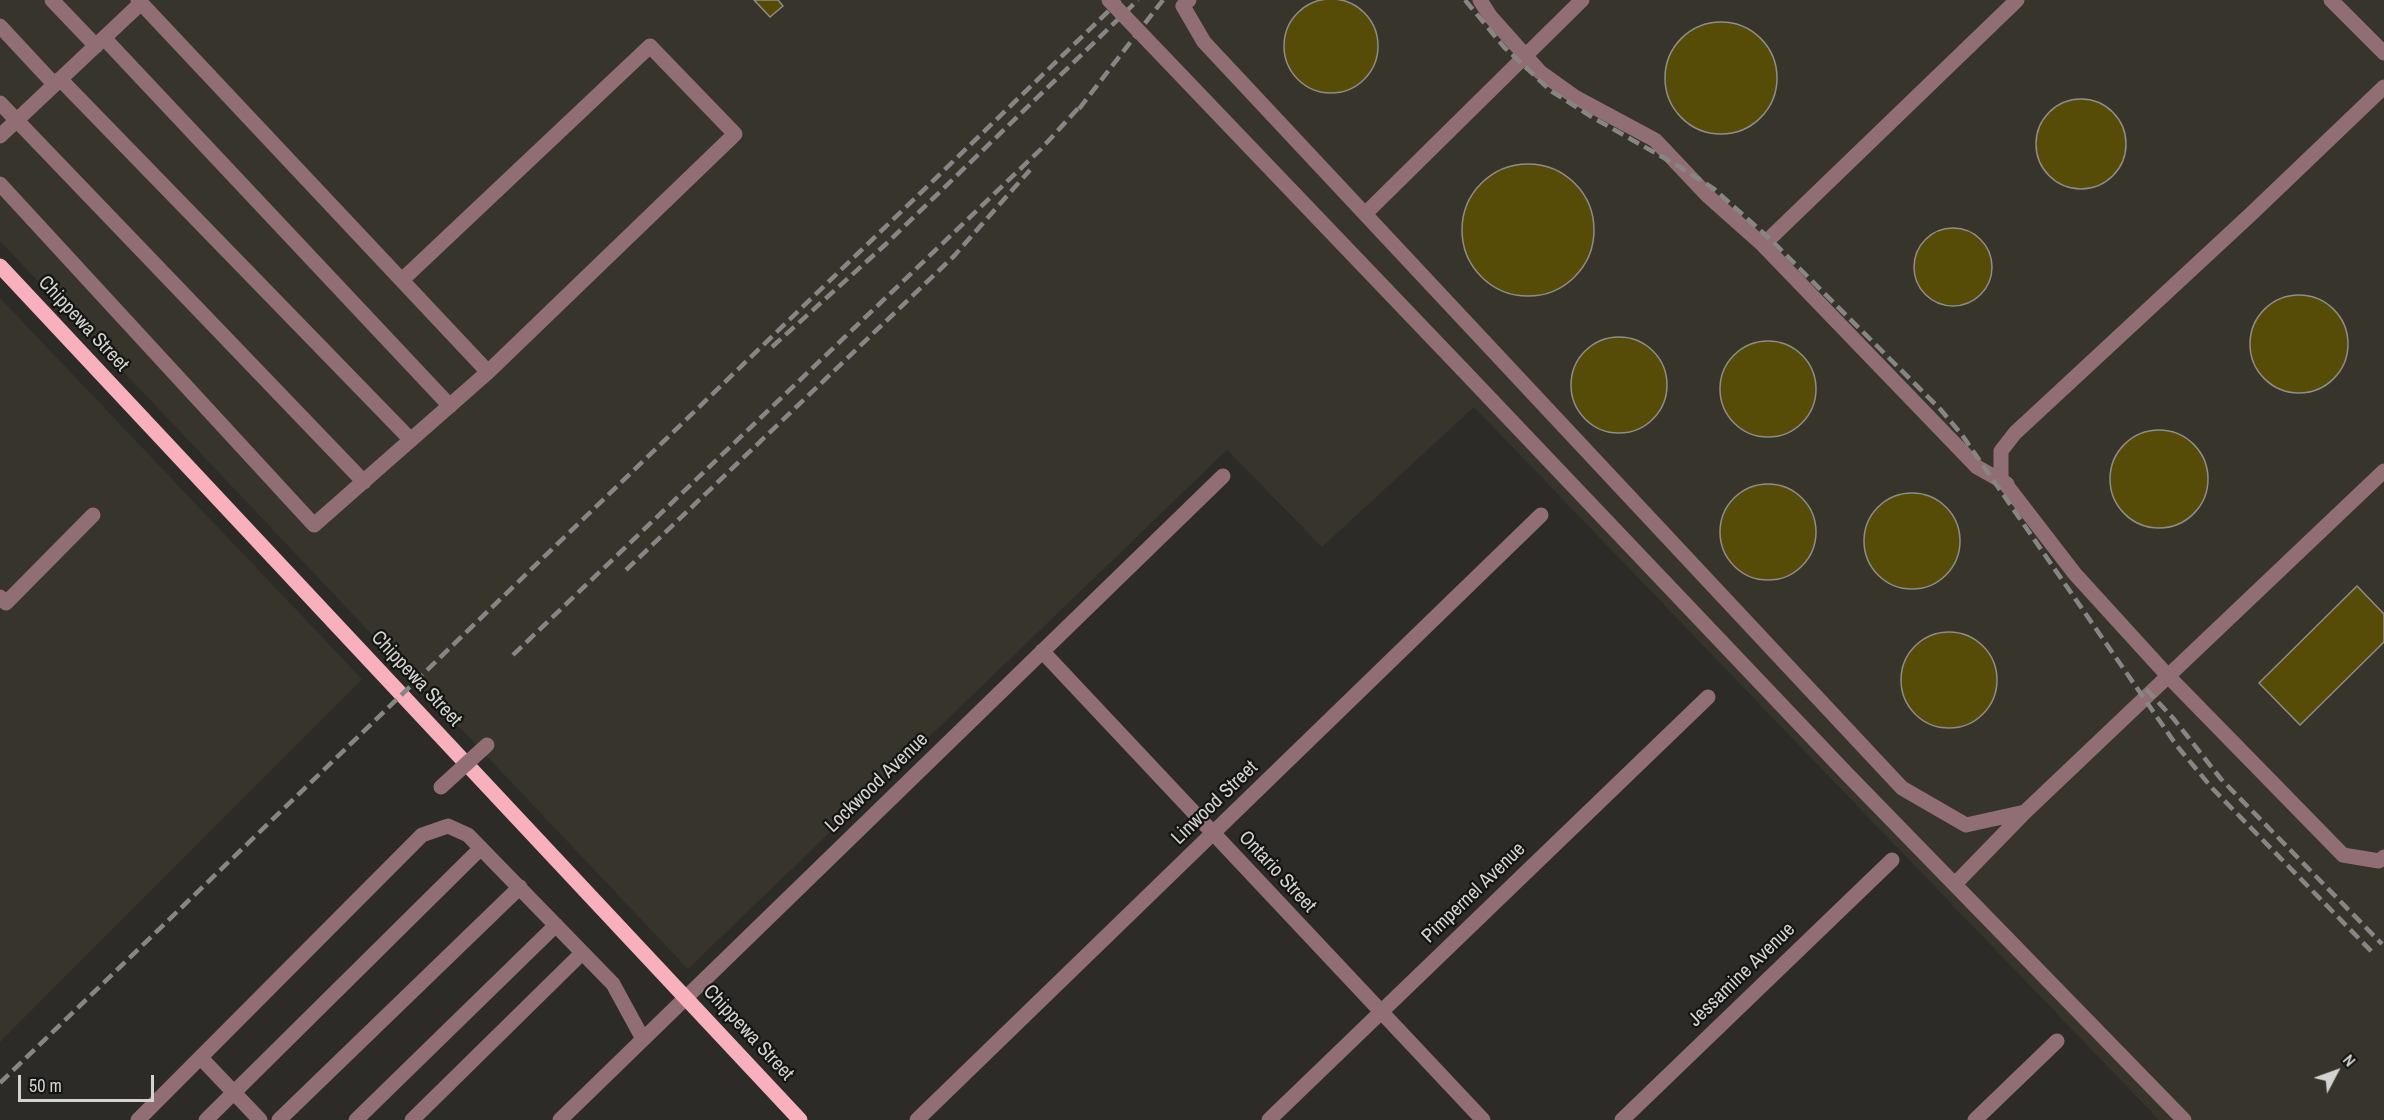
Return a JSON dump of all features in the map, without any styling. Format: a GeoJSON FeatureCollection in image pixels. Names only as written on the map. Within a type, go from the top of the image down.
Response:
{"type":"FeatureCollection","features":[{"type":"Feature","properties":{"kind":"main road","name":"Chippewa Street"},"geometry":{"type":"LineString","coordinates":[[0,266],[800,1120]]}},
{"type":"Feature","properties":{"kind":"street"},"geometry":{"type":"LineString","coordinates":[[52,0],[100,42],[450,406]]}},
{"type":"Feature","properties":{"kind":"street"},"geometry":{"type":"LineString","coordinates":[[121,0],[137,5],[488,372]]}},
{"type":"Feature","properties":{"kind":"street"},"geometry":{"type":"LineString","coordinates":[[1109,0],[1955,885],[2184,1120]]}},
{"type":"Feature","properties":{"kind":"street"},"geometry":{"type":"LineString","coordinates":[[1189,0],[1183,6],[1204,42],[1902,788],[1966,825],[2025,812]]}},
{"type":"Feature","properties":{"kind":"street"},"geometry":{"type":"LineString","coordinates":[[1480,0],[1490,16],[1540,72],[1575,97],[1655,140],[1709,197],[1763,245],[1977,467],[2007,484]]}},
{"type":"Feature","properties":{"kind":"street"},"geometry":{"type":"LineString","coordinates":[[1365,214],[1582,0]]}},
{"type":"Feature","properties":{"kind":"street"},"geometry":{"type":"LineString","coordinates":[[1763,245],[2017,0]]}},
{"type":"Feature","properties":{"kind":"street"},"geometry":{"type":"LineString","coordinates":[[2331,0],[2384,53]]}},
{"type":"Feature","properties":{"kind":"street"},"geometry":{"type":"LineString","coordinates":[[0,136],[137,5]]}},
{"type":"Feature","properties":{"kind":"street"},"geometry":{"type":"LineString","coordinates":[[0,26],[411,440]]}},
{"type":"Feature","properties":{"kind":"street"},"geometry":{"type":"LineString","coordinates":[[0,184],[314,525],[488,372],[735,134],[650,46],[402,280]]}},
{"type":"Feature","properties":{"kind":"street"},"geometry":{"type":"LineString","coordinates":[[2384,87],[2015,433],[2001,451],[2001,478],[2075,574],[2168,676],[2343,855],[2379,861],[2384,856]]}},
{"type":"Feature","properties":{"kind":"street"},"geometry":{"type":"LineString","coordinates":[[0,103],[364,482]]}},
{"type":"Feature","properties":{"kind":"street"},"geometry":{"type":"LineString","coordinates":[[1955,885],[2025,812],[2384,471]]}},
{"type":"Feature","properties":{"kind":"street","name":"Lockwood Avenue"},"geometry":{"type":"LineString","coordinates":[[560,1120],[1223,476]]}},
{"type":"Feature","properties":{"kind":"street"},"geometry":{"type":"LineString","coordinates":[[2,603],[93,515]]}},
{"type":"Feature","properties":{"kind":"street","name":"Linwood Street"},"geometry":{"type":"LineString","coordinates":[[917,1120],[1541,515]]}},
{"type":"Feature","properties":{"kind":"street","name":"Ontario Street"},"geometry":{"type":"LineString","coordinates":[[1042,651],[1483,1120]]}},
{"type":"Feature","properties":{"kind":"street","name":"Pimpernel Avenue"},"geometry":{"type":"LineString","coordinates":[[1269,1120],[1708,697]]}},
{"type":"Feature","properties":{"kind":"street"},"geometry":{"type":"LineString","coordinates":[[441,787],[487,745]]}},
{"type":"Feature","properties":{"kind":"street"},"geometry":{"type":"LineString","coordinates":[[138,1120],[422,834],[448,826],[468,835],[613,984],[644,1039]]}},
{"type":"Feature","properties":{"kind":"street"},"geometry":{"type":"LineString","coordinates":[[206,1120],[235,1094],[481,848]]}},
{"type":"Feature","properties":{"kind":"street","name":"Jessamine Avenue"},"geometry":{"type":"LineString","coordinates":[[1622,1120],[1892,860]]}},
{"type":"Feature","properties":{"kind":"street"},"geometry":{"type":"LineString","coordinates":[[279,1120],[520,887]]}},
{"type":"Feature","properties":{"kind":"street"},"geometry":{"type":"LineString","coordinates":[[356,1120],[556,925]]}},
{"type":"Feature","properties":{"kind":"street"},"geometry":{"type":"LineString","coordinates":[[412,1120],[582,953]]}},
{"type":"Feature","properties":{"kind":"street"},"geometry":{"type":"LineString","coordinates":[[1975,1120],[2056,1041]]}},
{"type":"Feature","properties":{"kind":"street"},"geometry":{"type":"LineString","coordinates":[[201,1058],[260,1120]]}},
{"type":"Feature","properties":{"kind":"shaded area"},"geometry":{"type":"Polygon","coordinates":[[[0,0],[2384,0],[2384,1120],[2159,1120],[1474,407],[1322,547],[1227,450],[688,969],[0,241],[0,0]]]}},
{"type":"Feature","properties":{"kind":"shaded area"},"geometry":{"type":"Polygon","coordinates":[[[0,298],[362,679],[0,1042],[0,298]]]}},
{"type":"Feature","properties":{"kind":"building"},"geometry":{"type":"Polygon","coordinates":[[[1331,-1],[1349,3],[1364,13],[1374,28],[1378,46],[1374,64],[1364,79],[1349,89],[1331,93],[1313,89],[1298,79],[1288,64],[1284,46],[1288,28],[1298,13],[1313,3],[1331,-1]]]}},
{"type":"Feature","properties":{"kind":"building"},"geometry":{"type":"Polygon","coordinates":[[[754,0],[778,0],[783,6],[770,17],[754,0]]]}},
{"type":"Feature","properties":{"kind":"building"},"geometry":{"type":"Polygon","coordinates":[[[1721,22],[1742,26],[1761,38],[1773,57],[1777,78],[1773,99],[1761,118],[1742,130],[1721,134],[1700,130],[1681,118],[1669,99],[1665,78],[1669,57],[1681,38],[1700,26],[1721,22]]]}},
{"type":"Feature","properties":{"kind":"building"},"geometry":{"type":"Polygon","coordinates":[[[2081,99],[2106,107],[2118,119],[2126,144],[2118,169],[2106,181],[2081,189],[2056,181],[2044,169],[2036,144],[2044,119],[2056,107],[2081,99]]]}},
{"type":"Feature","properties":{"kind":"building"},"geometry":{"type":"Polygon","coordinates":[[[1528,164],[1553,169],[1575,183],[1589,205],[1594,230],[1589,255],[1575,277],[1553,291],[1528,296],[1503,291],[1481,277],[1467,255],[1462,230],[1467,205],[1481,183],[1503,169],[1528,164]]]}},
{"type":"Feature","properties":{"kind":"building"},"geometry":{"type":"Polygon","coordinates":[[[1945,228],[1961,228],[1975,234],[1986,245],[1992,259],[1992,275],[1986,289],[1975,300],[1961,306],[1945,306],[1931,300],[1920,289],[1914,275],[1914,259],[1920,245],[1931,234],[1945,228]]]}},
{"type":"Feature","properties":{"kind":"building"},"geometry":{"type":"Polygon","coordinates":[[[2299,295],[2318,299],[2334,309],[2344,325],[2348,344],[2344,363],[2334,379],[2318,389],[2299,393],[2280,389],[2264,379],[2254,363],[2250,344],[2254,325],[2264,309],[2280,299],[2299,295]]]}},
{"type":"Feature","properties":{"kind":"building"},"geometry":{"type":"Polygon","coordinates":[[[1619,337],[1637,341],[1653,351],[1663,367],[1667,385],[1663,403],[1653,419],[1637,429],[1619,433],[1601,429],[1585,419],[1575,403],[1571,385],[1575,367],[1585,351],[1601,341],[1619,337]]]}},
{"type":"Feature","properties":{"kind":"building"},"geometry":{"type":"Polygon","coordinates":[[[1768,341],[1786,345],[1802,355],[1812,371],[1816,389],[1812,407],[1802,423],[1786,433],[1768,437],[1750,433],[1734,423],[1724,407],[1720,389],[1724,371],[1734,355],[1750,345],[1768,341]]]}},
{"type":"Feature","properties":{"kind":"building"},"geometry":{"type":"Polygon","coordinates":[[[2159,430],[2178,434],[2194,444],[2204,460],[2208,479],[2204,498],[2194,514],[2178,524],[2159,528],[2140,524],[2124,514],[2114,498],[2110,479],[2114,460],[2124,444],[2140,434],[2159,430]]]}},
{"type":"Feature","properties":{"kind":"building"},"geometry":{"type":"Polygon","coordinates":[[[1768,484],[1786,488],[1802,498],[1812,514],[1816,532],[1812,550],[1802,566],[1786,576],[1768,580],[1750,576],[1734,566],[1724,550],[1720,532],[1724,514],[1734,498],[1750,488],[1768,484]]]}},
{"type":"Feature","properties":{"kind":"building"},"geometry":{"type":"Polygon","coordinates":[[[1912,493],[1930,497],[1946,507],[1956,523],[1960,541],[1956,559],[1946,575],[1930,585],[1912,589],[1894,585],[1878,575],[1868,559],[1864,541],[1868,523],[1878,507],[1894,497],[1912,493]]]}},
{"type":"Feature","properties":{"kind":"building"},"geometry":{"type":"Polygon","coordinates":[[[2357,586],[2384,614],[2384,642],[2300,725],[2259,683],[2357,586]]]}},
{"type":"Feature","properties":{"kind":"building"},"geometry":{"type":"Polygon","coordinates":[[[1949,632],[1967,636],[1983,646],[1993,662],[1997,680],[1993,698],[1983,714],[1967,724],[1949,728],[1931,724],[1915,714],[1905,698],[1901,680],[1905,662],[1915,646],[1931,636],[1949,632]]]}},
{"type":"Feature","properties":{"kind":"railway"},"geometry":{"type":"LineString","coordinates":[[0,1083],[1120,0]]}},
{"type":"Feature","properties":{"kind":"railway"},"geometry":{"type":"LineString","coordinates":[[772,347],[886,244],[1138,0]]}},
{"type":"Feature","properties":{"kind":"railway"},"geometry":{"type":"LineString","coordinates":[[1079,109],[1163,0]]}},
{"type":"Feature","properties":{"kind":"railway"},"geometry":{"type":"LineString","coordinates":[[1465,0],[1504,47],[1551,91],[1714,189],[1770,239],[1941,410],[1962,435],[2177,746],[2212,788],[2375,955]]}},
{"type":"Feature","properties":{"kind":"railway"},"geometry":{"type":"LineString","coordinates":[[513,655],[1041,149],[1082,104]]}},
{"type":"Feature","properties":{"kind":"railway"},"geometry":{"type":"LineString","coordinates":[[626,570],[954,256],[1030,170]]}},
{"type":"Feature","properties":{"kind":"railway"},"geometry":{"type":"LineString","coordinates":[[2146,689],[2173,718],[2221,779],[2382,944]]}}]}
